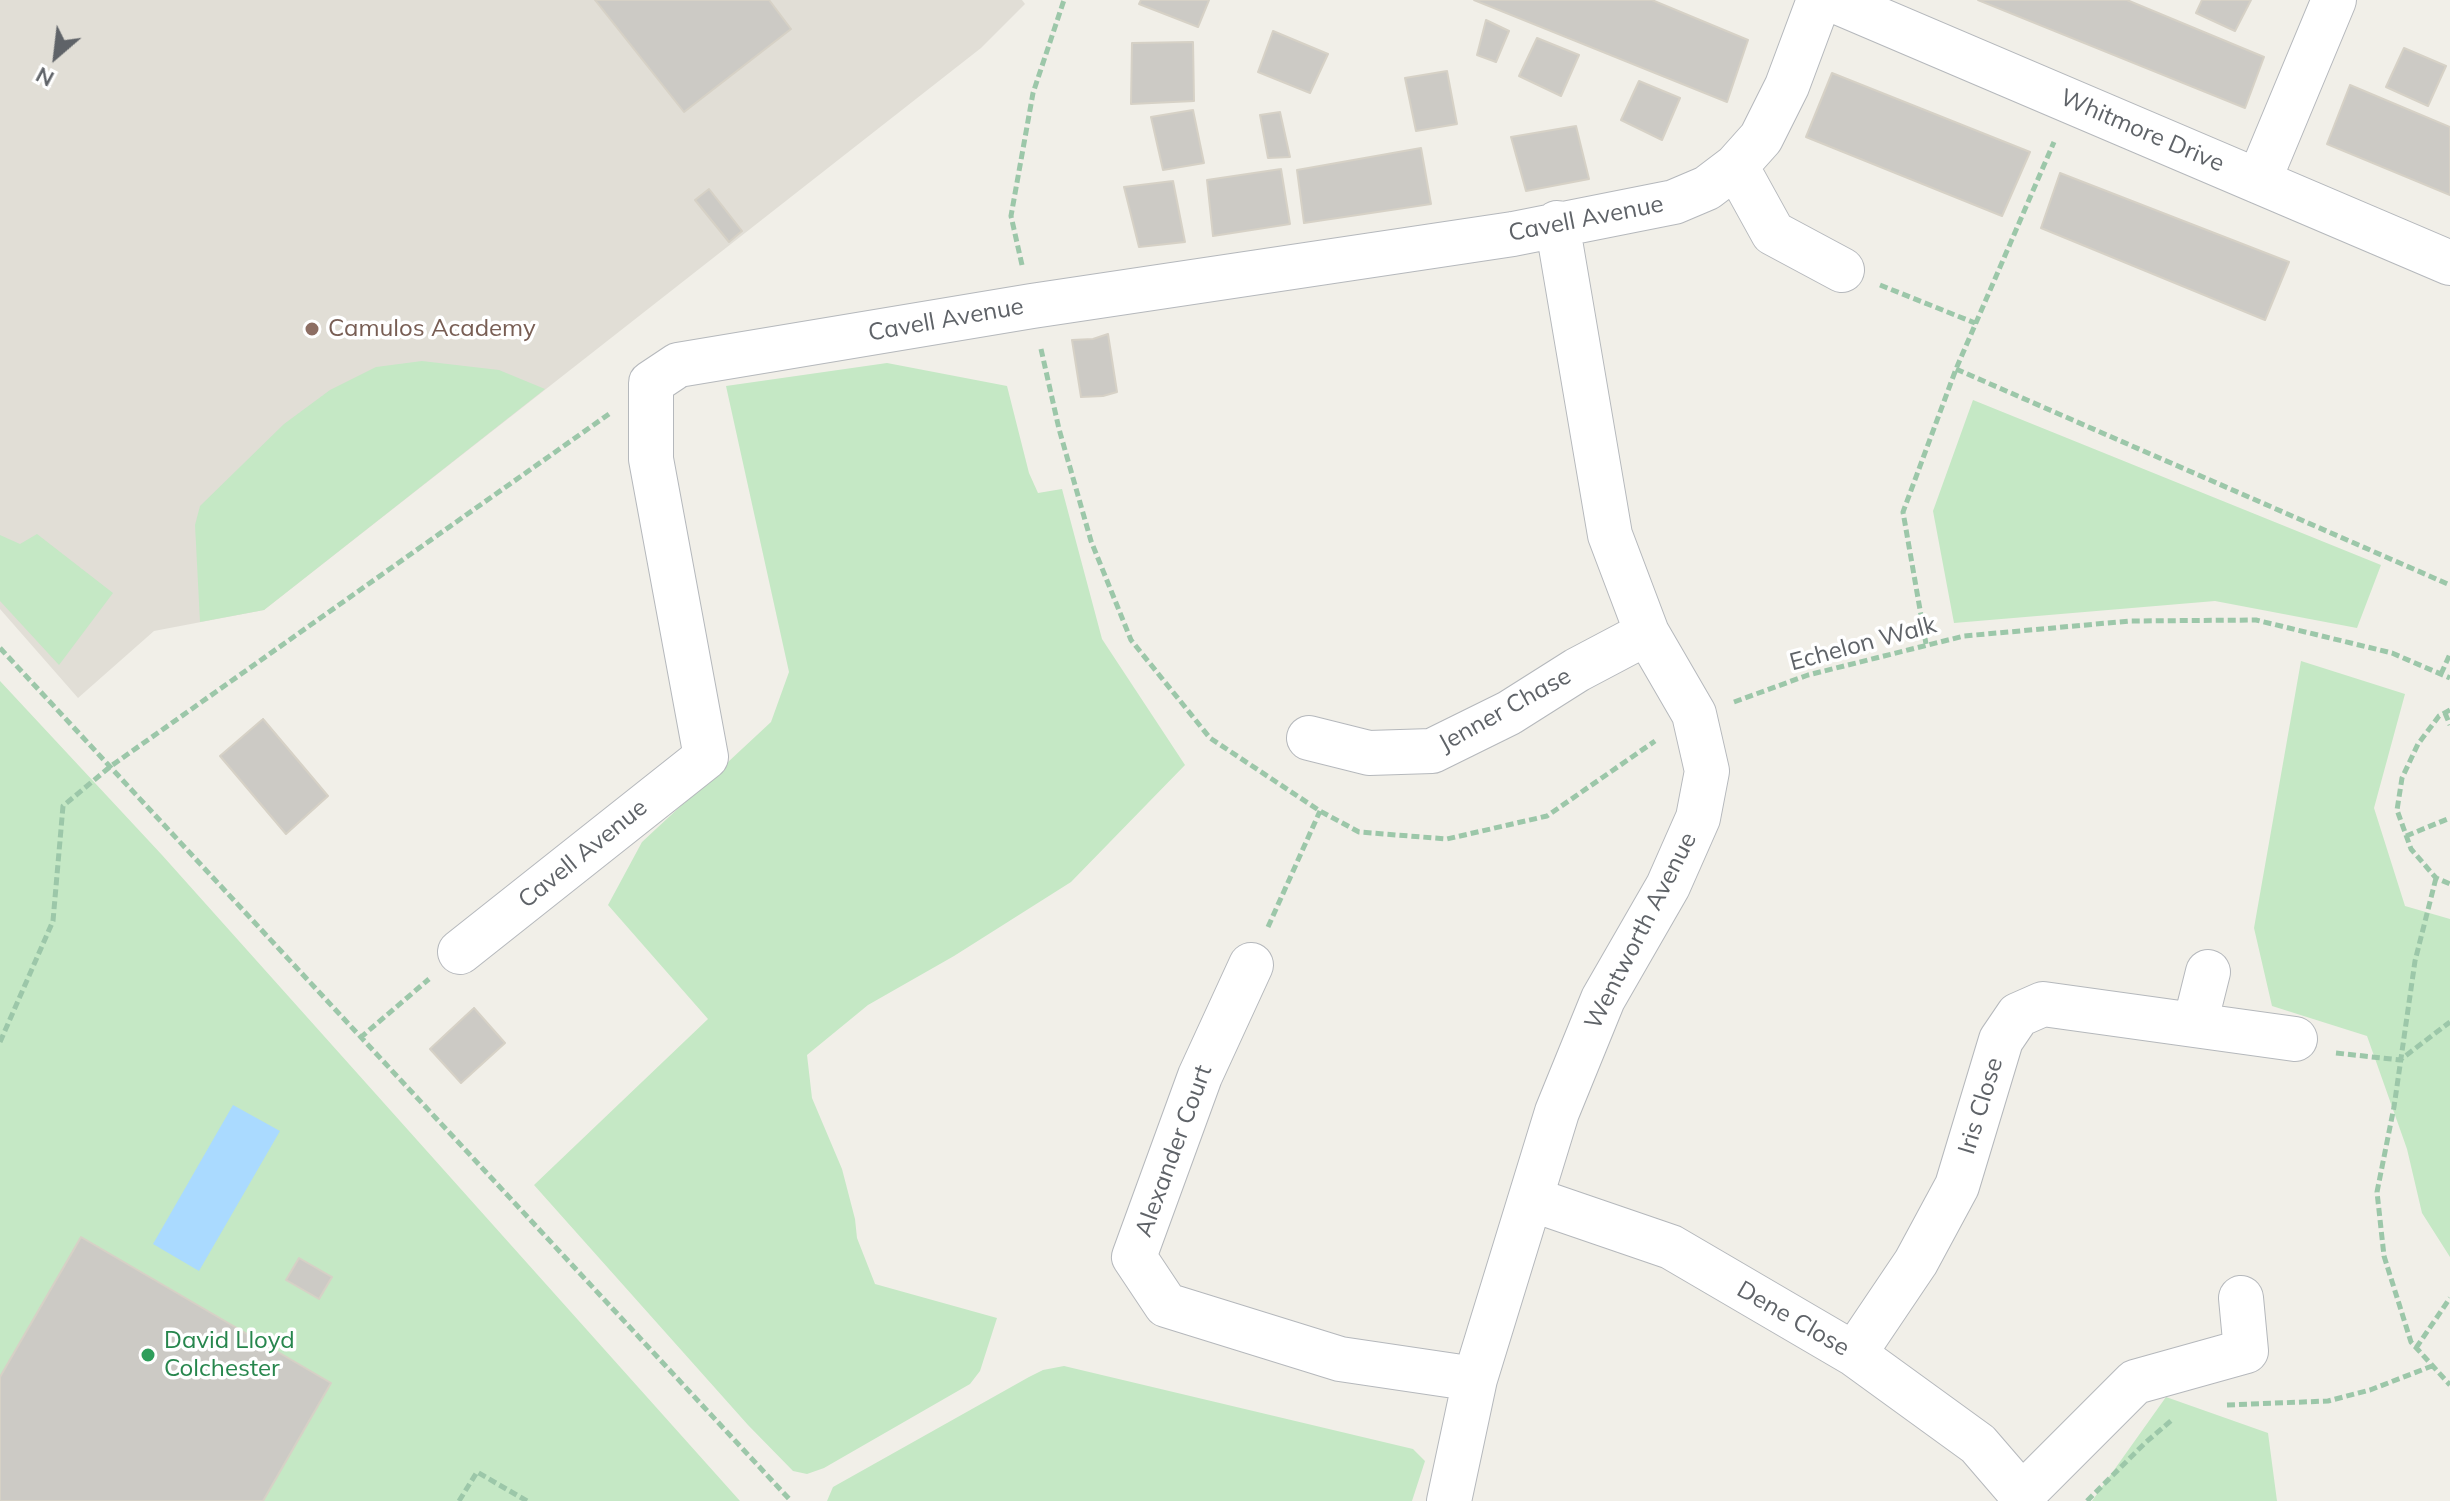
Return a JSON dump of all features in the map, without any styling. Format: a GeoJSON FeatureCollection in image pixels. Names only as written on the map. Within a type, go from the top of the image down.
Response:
{"type":"FeatureCollection","features":[{"type":"Feature","properties":{"kind":"street","name":"Cavell Avenue"},"geometry":{"type":"LineString","coordinates":[[460,952],[706,757],[651,459],[651,383],[678,365],[1032,306],[1513,234],[1674,202],[1707,188],[1736,166],[1761,138],[1787,86],[1819,0]]}},
{"type":"Feature","properties":{"kind":"street","name":"Whitmore Drive"},"geometry":{"type":"LineString","coordinates":[[1833,0],[2450,263]]}},
{"type":"Feature","properties":{"kind":"street"},"geometry":{"type":"LineString","coordinates":[[2259,180],[2334,0]]}},
{"type":"Feature","properties":{"kind":"street"},"geometry":{"type":"LineString","coordinates":[[1736,166],[1773,233],[1842,270]]}},
{"type":"Feature","properties":{"kind":"street","name":"Wentworth Avenue"},"geometry":{"type":"LineString","coordinates":[[1449,1501],[1475,1379],[1557,1112],[1603,999],[1668,886],[1698,818],[1707,771],[1694,714],[1647,633],[1610,535],[1557,223]]}},
{"type":"Feature","properties":{"kind":"street","name":"Jenner Chase"},"geometry":{"type":"LineString","coordinates":[[1309,738],[1369,753],[1432,751],[1509,713],[1577,670],[1647,633]]}},
{"type":"Feature","properties":{"kind":"street","name":"Alexander Court"},"geometry":{"type":"LineString","coordinates":[[1251,965],[1200,1076],[1134,1257],[1166,1305],[1340,1359],[1475,1379]]}},
{"type":"Feature","properties":{"kind":"street"},"geometry":{"type":"LineString","coordinates":[[2195,1024],[2208,972]]}},
{"type":"Feature","properties":{"kind":"street","name":"Iris Close"},"geometry":{"type":"LineString","coordinates":[[1854,1354],[1916,1262],[1957,1186],[2001,1040],[2018,1015],[2043,1004],[2295,1039]]}},
{"type":"Feature","properties":{"kind":"street","name":"Dene Close"},"geometry":{"type":"LineString","coordinates":[[1531,1199],[1671,1247],[1854,1354],[1978,1444],[2018,1498],[2135,1382],[2246,1351],[2241,1298]]}},
{"type":"Feature","properties":{"kind":"path","name":"Echelon Walk"},"geometry":{"type":"LineString","coordinates":[[1064,0],[1033,93],[1011,216],[1059,429],[1091,541],[1131,640],[1210,738],[1320,811],[1359,832],[1447,839],[1547,816],[1694,714],[1808,675],[1964,636],[2130,621],[2256,620],[2392,653],[2450,678]]}},
{"type":"Feature","properties":{"kind":"path"},"geometry":{"type":"LineString","coordinates":[[1926,644],[1903,512],[1956,369],[2072,101]]}},
{"type":"Feature","properties":{"kind":"path"},"geometry":{"type":"LineString","coordinates":[[1842,270],[1975,323]]}},
{"type":"Feature","properties":{"kind":"path"},"geometry":{"type":"LineString","coordinates":[[1956,369],[2450,585]]}},
{"type":"Feature","properties":{"kind":"path"},"geometry":{"type":"LineString","coordinates":[[0,1042],[53,921],[63,806],[111,766],[651,383]]}},
{"type":"Feature","properties":{"kind":"path"},"geometry":{"type":"LineString","coordinates":[[0,648],[791,1501]]}},
{"type":"Feature","properties":{"kind":"path"},"geometry":{"type":"LineString","coordinates":[[2441,674],[2450,654]]}},
{"type":"Feature","properties":{"kind":"path"},"geometry":{"type":"LineString","coordinates":[[2450,725],[2447,712],[2439,716],[2418,744],[2402,778],[2397,810],[2411,849],[2436,878],[2450,884]]}},
{"type":"Feature","properties":{"kind":"path"},"geometry":{"type":"LineString","coordinates":[[1251,965],[1320,811]]}},
{"type":"Feature","properties":{"kind":"path"},"geometry":{"type":"LineString","coordinates":[[2406,836],[2450,818]]}},
{"type":"Feature","properties":{"kind":"path"},"geometry":{"type":"LineString","coordinates":[[2436,878],[2415,961],[2377,1192],[2384,1256],[2411,1342],[2450,1385]]}},
{"type":"Feature","properties":{"kind":"path"},"geometry":{"type":"LineString","coordinates":[[360,1038],[460,952]]}},
{"type":"Feature","properties":{"kind":"path"},"geometry":{"type":"LineString","coordinates":[[2295,1039],[2294,1049],[2400,1060],[2450,1022]]}},
{"type":"Feature","properties":{"kind":"path"},"geometry":{"type":"LineString","coordinates":[[2416,1348],[2450,1298]]}},
{"type":"Feature","properties":{"kind":"path"},"geometry":{"type":"LineString","coordinates":[[2222,1406],[2328,1401],[2370,1390],[2432,1366]]}},
{"type":"Feature","properties":{"kind":"path"},"geometry":{"type":"LineString","coordinates":[[2087,1501],[2145,1443],[2182,1412]]}},
{"type":"Feature","properties":{"kind":"path"},"geometry":{"type":"LineString","coordinates":[[459,1501],[477,1472],[527,1501]]}},
{"type":"Feature","properties":{"kind":"shaded area","name":"Camulos Academy"},"geometry":{"type":"Polygon","coordinates":[[[0,0],[1022,0],[1025,4],[981,48],[264,610],[154,631],[78,698],[0,609],[0,0]]]}},
{"type":"Feature","properties":{"kind":"green space"},"geometry":{"type":"Polygon","coordinates":[[[422,361],[499,370],[545,389],[264,610],[200,622],[195,525],[200,506],[284,424],[330,390],[376,367],[422,361]]]}},
{"type":"Feature","properties":{"kind":"green space"},"geometry":{"type":"Polygon","coordinates":[[[887,363],[1007,386],[1029,473],[1038,493],[1062,489],[1102,639],[1185,765],[1071,882],[954,956],[868,1005],[807,1055],[812,1098],[842,1169],[857,1238],[875,1284],[997,1318],[980,1371],[970,1384],[824,1468],[807,1474],[793,1471],[748,1425],[534,1185],[708,1019],[608,905],[642,842],[771,722],[789,672],[726,386],[887,363]]]}},
{"type":"Feature","properties":{"kind":"green space"},"geometry":{"type":"Polygon","coordinates":[[[1973,400],[2381,565],[2357,628],[2215,601],[1954,623],[1933,511],[1973,400]]]}},
{"type":"Feature","properties":{"kind":"green space"},"geometry":{"type":"Polygon","coordinates":[[[37,534],[113,593],[59,665],[0,601],[0,535],[20,544],[37,534]]]}},
{"type":"Feature","properties":{"kind":"green space"},"geometry":{"type":"Polygon","coordinates":[[[2301,661],[2405,694],[2374,808],[2405,906],[2450,919],[2450,1257],[2422,1213],[2407,1149],[2367,1036],[2272,1006],[2254,928],[2301,661]]]}},
{"type":"Feature","properties":{"kind":"green space"},"geometry":{"type":"Polygon","coordinates":[[[0,681],[162,855],[740,1501],[0,1501],[0,681]]]}},
{"type":"Feature","properties":{"kind":"green space"},"geometry":{"type":"Polygon","coordinates":[[[1064,1366],[1413,1449],[1425,1461],[1412,1501],[827,1501],[833,1487],[1029,1377],[1043,1370],[1064,1366]]]}},
{"type":"Feature","properties":{"kind":"green space"},"geometry":{"type":"Polygon","coordinates":[[[2166,1397],[2268,1433],[2277,1501],[2092,1501],[2166,1397]]]}},
{"type":"Feature","properties":{"kind":"water"},"geometry":{"type":"Polygon","coordinates":[[[233,1105],[280,1131],[199,1271],[153,1244],[233,1105]]]}},
{"type":"Feature","properties":{"kind":"building"},"geometry":{"type":"Polygon","coordinates":[[[595,0],[769,0],[791,29],[684,112],[595,0]]]}},
{"type":"Feature","properties":{"kind":"building"},"geometry":{"type":"Polygon","coordinates":[[[1141,0],[1209,0],[1198,27],[1139,4],[1141,0]]]}},
{"type":"Feature","properties":{"kind":"building"},"geometry":{"type":"Polygon","coordinates":[[[1474,0],[1652,0],[1748,40],[1727,102],[1474,0]]]}},
{"type":"Feature","properties":{"kind":"building"},"geometry":{"type":"Polygon","coordinates":[[[1978,0],[2127,0],[2264,57],[2245,108],[1978,0]]]}},
{"type":"Feature","properties":{"kind":"building"},"geometry":{"type":"Polygon","coordinates":[[[2202,0],[2251,0],[2235,31],[2196,13],[2202,0]]]}},
{"type":"Feature","properties":{"kind":"building"},"geometry":{"type":"Polygon","coordinates":[[[1486,20],[1509,31],[1496,62],[1477,55],[1486,20]]]}},
{"type":"Feature","properties":{"kind":"building"},"geometry":{"type":"Polygon","coordinates":[[[1273,31],[1328,54],[1310,93],[1258,72],[1273,31]]]}},
{"type":"Feature","properties":{"kind":"building"},"geometry":{"type":"Polygon","coordinates":[[[1537,38],[1579,55],[1561,96],[1519,76],[1537,38]]]}},
{"type":"Feature","properties":{"kind":"building"},"geometry":{"type":"Polygon","coordinates":[[[1193,42],[1194,101],[1131,104],[1132,43],[1193,42]]]}},
{"type":"Feature","properties":{"kind":"building"},"geometry":{"type":"Polygon","coordinates":[[[2404,48],[2446,66],[2428,106],[2386,87],[2404,48]]]}},
{"type":"Feature","properties":{"kind":"building"},"geometry":{"type":"Polygon","coordinates":[[[1447,71],[1457,124],[1416,131],[1405,78],[1447,71]]]}},
{"type":"Feature","properties":{"kind":"building"},"geometry":{"type":"Polygon","coordinates":[[[1832,73],[2030,152],[2002,216],[1806,137],[1832,73]]]}},
{"type":"Feature","properties":{"kind":"building"},"geometry":{"type":"Polygon","coordinates":[[[1639,81],[1680,98],[1662,140],[1621,120],[1639,81]]]}},
{"type":"Feature","properties":{"kind":"building"},"geometry":{"type":"Polygon","coordinates":[[[2350,85],[2450,127],[2450,195],[2327,144],[2350,85]]]}},
{"type":"Feature","properties":{"kind":"building"},"geometry":{"type":"Polygon","coordinates":[[[1193,110],[1204,163],[1163,170],[1151,117],[1193,110]]]}},
{"type":"Feature","properties":{"kind":"building"},"geometry":{"type":"Polygon","coordinates":[[[1280,112],[1290,157],[1268,158],[1260,115],[1280,112]]]}},
{"type":"Feature","properties":{"kind":"building"},"geometry":{"type":"Polygon","coordinates":[[[1576,126],[1589,179],[1526,191],[1511,137],[1576,126]]]}},
{"type":"Feature","properties":{"kind":"building"},"geometry":{"type":"Polygon","coordinates":[[[1421,148],[1431,204],[1304,223],[1297,170],[1421,148]]]}},
{"type":"Feature","properties":{"kind":"building"},"geometry":{"type":"Polygon","coordinates":[[[1281,169],[1290,224],[1213,236],[1207,180],[1281,169]]]}},
{"type":"Feature","properties":{"kind":"building"},"geometry":{"type":"Polygon","coordinates":[[[2060,173],[2289,262],[2265,320],[2041,228],[2060,173]]]}},
{"type":"Feature","properties":{"kind":"building"},"geometry":{"type":"Polygon","coordinates":[[[1173,181],[1185,242],[1139,247],[1124,187],[1173,181]]]}},
{"type":"Feature","properties":{"kind":"building"},"geometry":{"type":"Polygon","coordinates":[[[709,189],[742,231],[729,242],[695,200],[709,189]]]}},
{"type":"Feature","properties":{"kind":"building"},"geometry":{"type":"Polygon","coordinates":[[[1108,334],[1117,392],[1081,397],[1072,340],[1093,339],[1108,334]]]}},
{"type":"Feature","properties":{"kind":"building"},"geometry":{"type":"Polygon","coordinates":[[[263,719],[328,796],[286,834],[220,756],[263,719]]]}},
{"type":"Feature","properties":{"kind":"building"},"geometry":{"type":"Polygon","coordinates":[[[474,1008],[505,1043],[461,1083],[430,1049],[474,1008]]]}},
{"type":"Feature","properties":{"kind":"building","name":"David Lloyd Colchester"},"geometry":{"type":"Polygon","coordinates":[[[81,1237],[331,1383],[263,1501],[0,1501],[0,1377],[81,1237]]]}},
{"type":"Feature","properties":{"kind":"building"},"geometry":{"type":"Polygon","coordinates":[[[299,1258],[332,1277],[319,1299],[286,1280],[299,1258]]]}},
{"type":"Feature","properties":{"kind":"place","name":"Camulos Academy"},"geometry":{"type":"Point","coordinates":[312,329]}},
{"type":"Feature","properties":{"kind":"place","name":"David Lloyd Colchester"},"geometry":{"type":"Point","coordinates":[148,1355]}}]}
